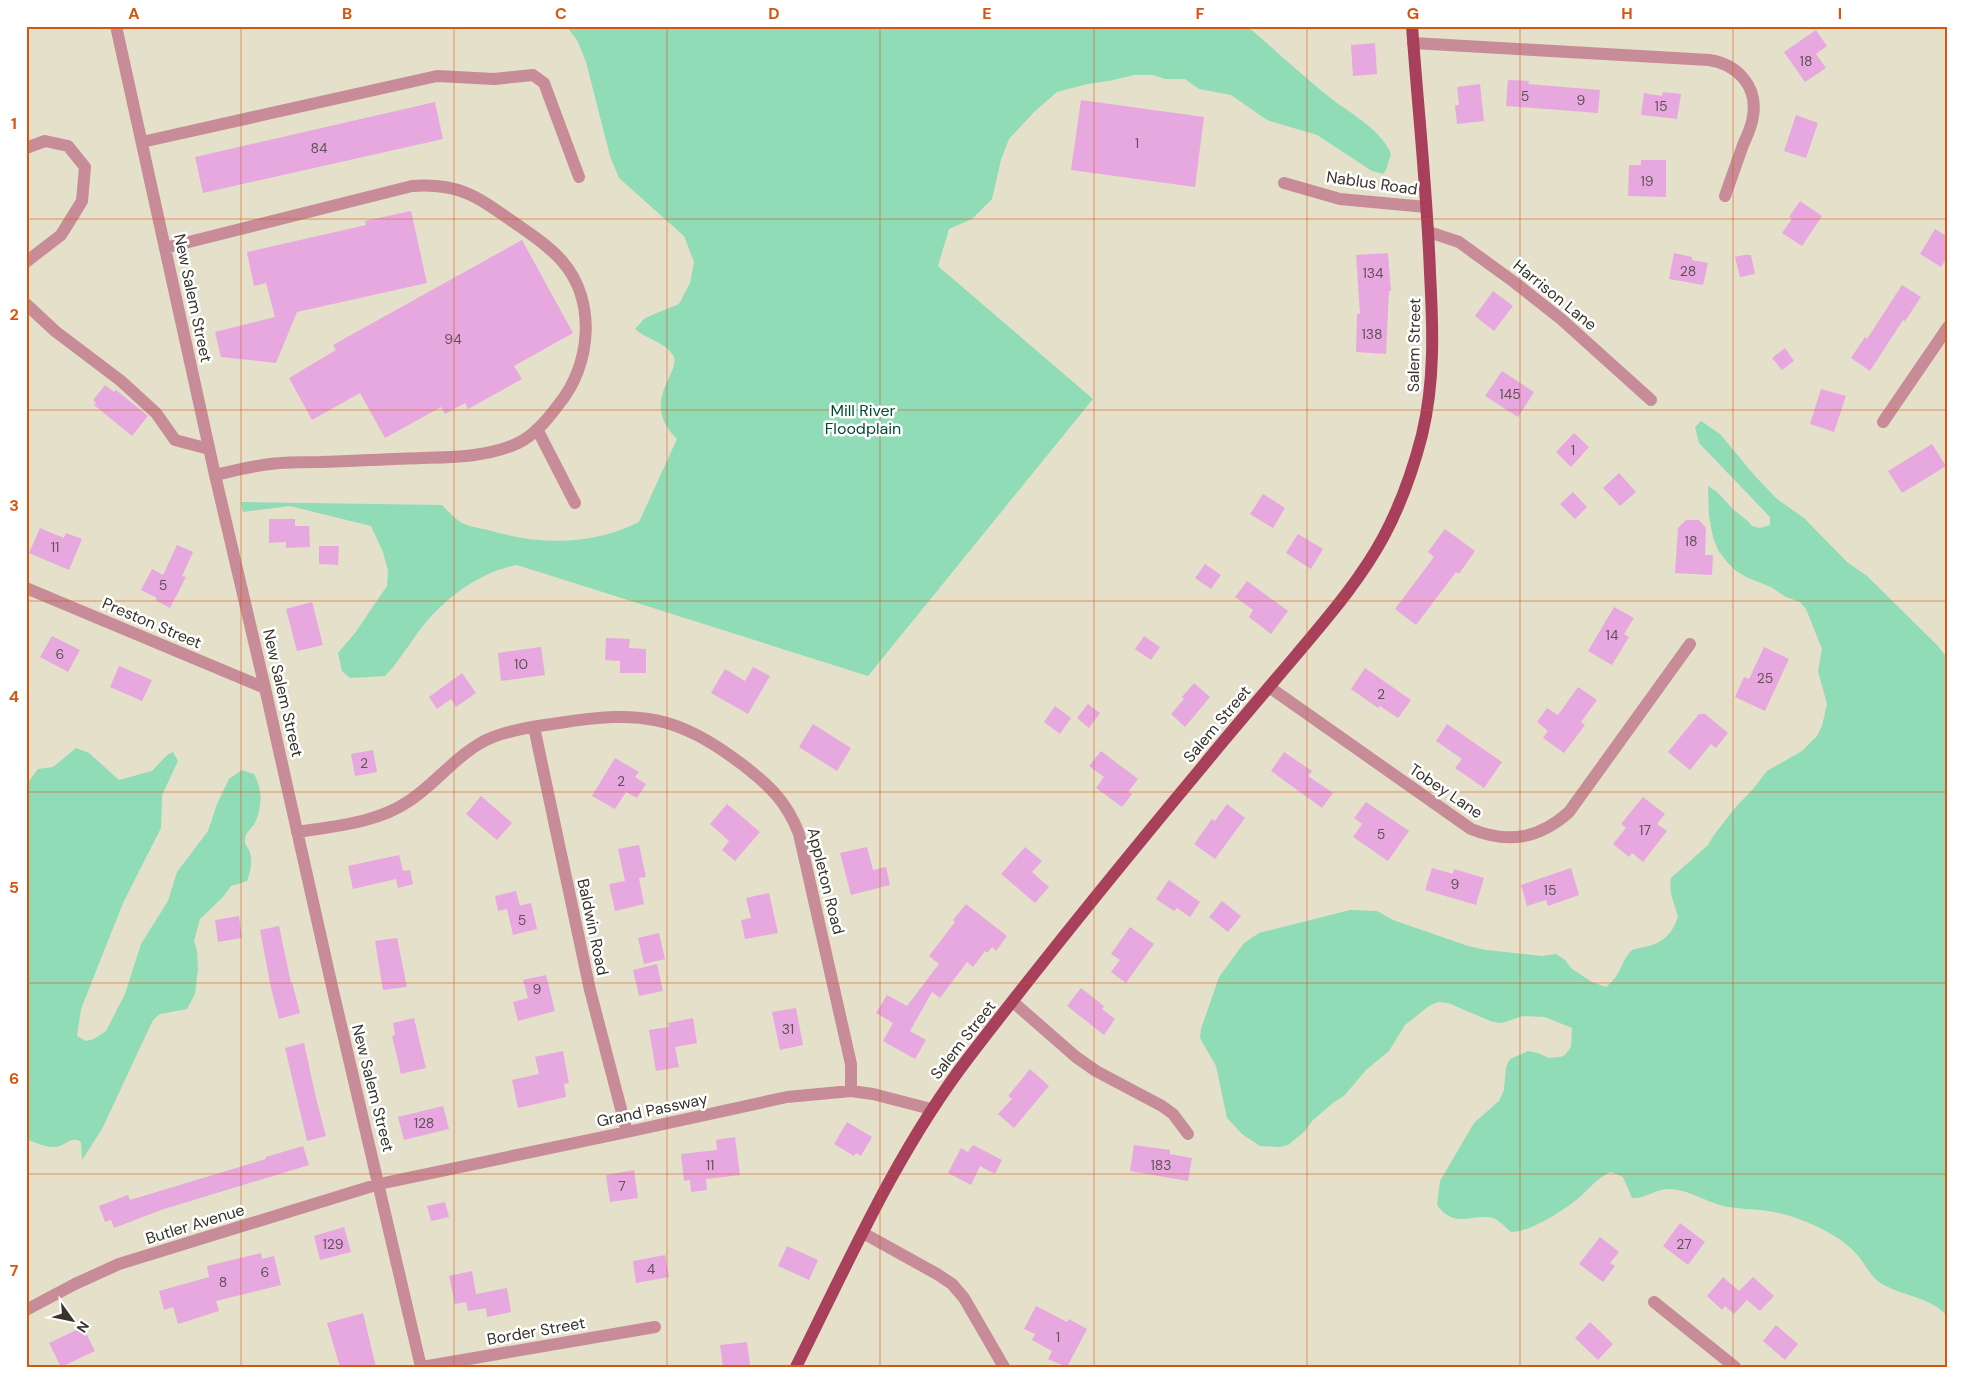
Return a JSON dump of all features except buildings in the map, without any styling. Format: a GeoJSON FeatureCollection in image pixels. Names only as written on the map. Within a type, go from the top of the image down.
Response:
{"type":"FeatureCollection","features":[{"type":"Feature","properties":{"kind":"main road","name":"Salem Street"},"geometry":{"type":"LineString","coordinates":[[796,1367],[896,1169],[931,1109],[1013,1002],[1130,856],[1321,626],[1362,570],[1384,535],[1403,493],[1423,431],[1432,374],[1433,322],[1428,232],[1412,26]]}},
{"type":"Feature","properties":{"kind":"street","name":"New Salem Street"},"geometry":{"type":"LineString","coordinates":[[116,26],[209,449],[266,688],[297,832],[421,1367]]}},
{"type":"Feature","properties":{"kind":"street"},"geometry":{"type":"LineString","coordinates":[[1414,43],[1709,60],[1730,66],[1742,75],[1750,88],[1754,110],[1751,124],[1725,196]]}},
{"type":"Feature","properties":{"kind":"street"},"geometry":{"type":"LineString","coordinates":[[142,142],[437,76],[494,80],[533,75],[544,83],[578,177]]}},
{"type":"Feature","properties":{"kind":"street"},"geometry":{"type":"LineString","coordinates":[[26,148],[45,141],[68,146],[85,167],[82,202],[61,235],[26,262]]}},
{"type":"Feature","properties":{"kind":"street","name":"Nablus Road"},"geometry":{"type":"LineString","coordinates":[[1284,183],[1340,198],[1426,207]]}},
{"type":"Feature","properties":{"kind":"street"},"geometry":{"type":"LineString","coordinates":[[165,248],[412,186],[443,186],[465,192],[499,212],[533,236],[562,261],[579,289],[583,301],[586,330],[582,363],[567,395],[537,429],[519,443],[506,448],[458,457],[270,464],[215,475]]}},
{"type":"Feature","properties":{"kind":"street","name":"Harrison Lane"},"geometry":{"type":"LineString","coordinates":[[1428,232],[1459,242],[1514,282],[1561,319],[1652,400]]}},
{"type":"Feature","properties":{"kind":"street"},"geometry":{"type":"LineString","coordinates":[[26,304],[55,331],[121,381],[156,413],[175,440],[209,449]]}},
{"type":"Feature","properties":{"kind":"street"},"geometry":{"type":"LineString","coordinates":[[1883,422],[1948,327]]}},
{"type":"Feature","properties":{"kind":"street"},"geometry":{"type":"LineString","coordinates":[[537,429],[575,503]]}},
{"type":"Feature","properties":{"kind":"street","name":"Preston Street"},"geometry":{"type":"LineString","coordinates":[[26,588],[266,688]]}},
{"type":"Feature","properties":{"kind":"street","name":"Tobey Lane"},"geometry":{"type":"LineString","coordinates":[[1269,687],[1465,826],[1483,834],[1496,837],[1523,836],[1548,828],[1569,812],[1690,644]]}},
{"type":"Feature","properties":{"kind":"street","name":"Appleton Road"},"geometry":{"type":"LineString","coordinates":[[297,832],[363,821],[390,811],[414,798],[480,743],[494,737],[534,727],[583,719],[618,716],[646,718],[685,728],[716,745],[762,780],[774,792],[792,816],[799,834],[852,1067],[851,1090]]}},
{"type":"Feature","properties":{"kind":"street","name":"Baldwin Road"},"geometry":{"type":"LineString","coordinates":[[534,727],[590,990],[627,1132]]}},
{"type":"Feature","properties":{"kind":"street"},"geometry":{"type":"LineString","coordinates":[[1013,1002],[1076,1057],[1162,1106],[1172,1114],[1188,1134]]}},
{"type":"Feature","properties":{"kind":"street","name":"Grand Passway"},"geometry":{"type":"LineString","coordinates":[[379,1184],[786,1097],[851,1090],[931,1109]]}},
{"type":"Feature","properties":{"kind":"street","name":"Butler Avenue"},"geometry":{"type":"LineString","coordinates":[[26,1310],[75,1284],[119,1264],[379,1184]]}},
{"type":"Feature","properties":{"kind":"street"},"geometry":{"type":"LineString","coordinates":[[863,1233],[952,1284],[964,1298],[1004,1367]]}},
{"type":"Feature","properties":{"kind":"street"},"geometry":{"type":"LineString","coordinates":[[1654,1302],[1735,1367]]}},
{"type":"Feature","properties":{"kind":"street","name":"Border Street"},"geometry":{"type":"LineString","coordinates":[[421,1367],[655,1327]]}},
{"type":"Feature","properties":{"kind":"green space","name":"Mill River Floodplain"},"geometry":{"type":"Polygon","coordinates":[[[566,26],[1247,26],[1323,92],[1379,136],[1391,154],[1383,174],[1372,171],[1317,135],[1267,120],[1231,95],[1199,89],[1185,79],[1165,79],[1153,75],[1134,75],[1057,92],[1034,112],[1009,139],[1001,160],[992,199],[972,219],[949,229],[938,266],[1093,399],[868,676],[517,565],[479,578],[456,593],[436,611],[385,676],[350,678],[342,671],[338,653],[355,633],[387,586],[388,571],[383,552],[371,526],[290,506],[243,512],[241,502],[442,505],[459,521],[465,524],[507,535],[565,541],[584,539],[621,530],[639,522],[677,439],[666,425],[661,412],[661,400],[672,370],[673,355],[665,347],[635,329],[644,319],[679,304],[690,283],[694,262],[684,236],[619,178],[610,156],[586,62],[577,40],[566,26]]]}},
{"type":"Feature","properties":{"kind":"green space"},"geometry":{"type":"Polygon","coordinates":[[[1701,421],[1720,434],[1777,499],[1804,518],[1847,562],[1867,576],[1937,645],[1948,659],[1948,1317],[1926,1301],[1892,1289],[1880,1282],[1848,1246],[1812,1224],[1777,1212],[1723,1206],[1689,1193],[1675,1190],[1664,1189],[1632,1198],[1623,1177],[1611,1172],[1598,1179],[1581,1196],[1558,1213],[1538,1224],[1519,1231],[1511,1232],[1491,1217],[1461,1219],[1449,1216],[1443,1212],[1437,1205],[1440,1181],[1475,1122],[1499,1101],[1504,1090],[1506,1067],[1510,1059],[1528,1051],[1549,1058],[1560,1057],[1565,1055],[1571,1047],[1572,1028],[1545,1017],[1523,1016],[1502,1023],[1493,1022],[1448,1003],[1438,1002],[1429,1006],[1405,1025],[1389,1051],[1366,1070],[1344,1096],[1312,1121],[1305,1131],[1288,1145],[1280,1147],[1260,1146],[1242,1134],[1227,1118],[1216,1066],[1200,1038],[1201,1029],[1219,977],[1244,943],[1259,933],[1350,910],[1377,911],[1393,920],[1468,946],[1486,950],[1542,956],[1556,954],[1565,960],[1572,969],[1592,982],[1606,987],[1618,974],[1630,952],[1635,949],[1651,946],[1670,933],[1678,917],[1671,894],[1671,878],[1708,845],[1734,809],[1767,771],[1802,751],[1817,736],[1822,726],[1827,704],[1818,671],[1822,649],[1806,609],[1800,602],[1786,597],[1771,587],[1746,577],[1735,570],[1718,550],[1713,537],[1709,516],[1708,486],[1752,526],[1760,528],[1770,525],[1770,517],[1699,443],[1695,427],[1701,421]]]}},
{"type":"Feature","properties":{"kind":"green space"},"geometry":{"type":"Polygon","coordinates":[[[76,748],[89,753],[119,780],[152,771],[167,755],[173,752],[178,761],[162,795],[161,828],[123,903],[81,1009],[77,1036],[86,1041],[94,1039],[106,1031],[125,994],[141,944],[168,901],[177,872],[208,831],[217,804],[229,779],[242,770],[254,774],[260,792],[259,810],[255,823],[245,837],[251,862],[247,881],[231,886],[223,897],[200,919],[194,941],[197,951],[198,969],[195,994],[187,1009],[160,1014],[153,1020],[102,1129],[82,1160],[81,1142],[77,1140],[50,1147],[26,1140],[26,785],[38,769],[53,767],[76,748]]]}}]}
